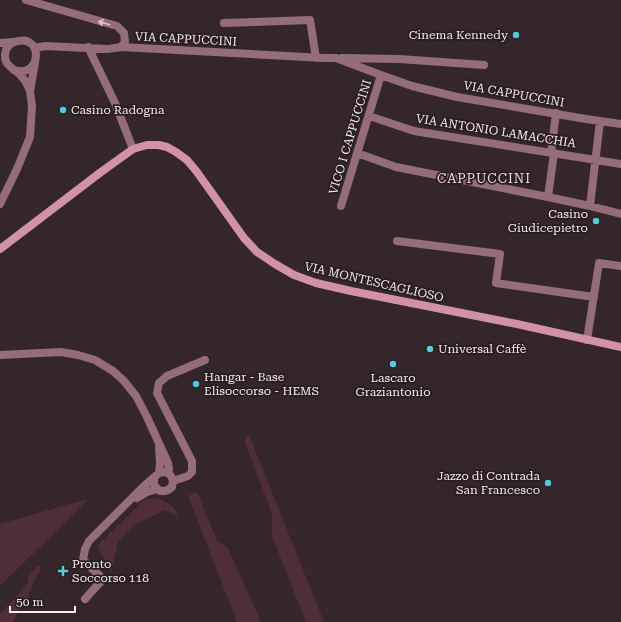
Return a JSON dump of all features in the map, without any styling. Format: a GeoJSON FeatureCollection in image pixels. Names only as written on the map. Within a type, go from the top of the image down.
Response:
{"type":"FeatureCollection","features":[{"type":"Feature","properties":{"kind":"main road","name":"VIA MONTESCAGLIOSO"},"geometry":{"type":"LineString","coordinates":[[0,249],[133,149],[147,145],[159,145],[167,147],[187,160],[244,238],[257,252],[294,275],[316,283],[351,291],[621,347]]}},
{"type":"Feature","properties":{"kind":"main road","name":"VIA MONTESCAGLIOSO"},"geometry":{"type":"LineString","coordinates":[[0,241],[13,239]]}},
{"type":"Feature","properties":{"kind":"street"},"geometry":{"type":"LineString","coordinates":[[26,0],[116,26],[124,33],[125,42],[120,47]]}},
{"type":"Feature","properties":{"kind":"street"},"geometry":{"type":"LineString","coordinates":[[224,23],[310,20],[316,58]]}},
{"type":"Feature","properties":{"kind":"street"},"geometry":{"type":"LineString","coordinates":[[0,43],[18,40],[28,41],[35,48],[36,58],[30,91],[32,106],[30,137],[17,169],[0,204]]}},
{"type":"Feature","properties":{"kind":"street"},"geometry":{"type":"LineString","coordinates":[[13,42],[7,47],[5,59],[11,68],[18,71],[26,71],[35,63]]}},
{"type":"Feature","properties":{"kind":"street","name":"VIA CAPPUCCINI"},"geometry":{"type":"LineString","coordinates":[[35,48],[44,46],[120,47],[316,58],[399,59],[484,65]]}},
{"type":"Feature","properties":{"kind":"street"},"geometry":{"type":"LineString","coordinates":[[88,47],[115,103],[133,149]]}},
{"type":"Feature","properties":{"kind":"street","name":"VIA CAPPUCCINI"},"geometry":{"type":"LineString","coordinates":[[336,58],[412,86],[457,96],[621,124]]}},
{"type":"Feature","properties":{"kind":"street"},"geometry":{"type":"LineString","coordinates":[[0,60],[22,76],[30,91]]}},
{"type":"Feature","properties":{"kind":"street","name":"VICO I CAPPUCCINI"},"geometry":{"type":"LineString","coordinates":[[341,206],[381,75]]}},
{"type":"Feature","properties":{"kind":"street"},"geometry":{"type":"LineString","coordinates":[[548,197],[556,113]]}},
{"type":"Feature","properties":{"kind":"street","name":"VIA ANTONIO LAMACCHIA"},"geometry":{"type":"LineString","coordinates":[[369,116],[414,131],[621,164]]}},
{"type":"Feature","properties":{"kind":"street"},"geometry":{"type":"LineString","coordinates":[[590,206],[600,121]]}},
{"type":"Feature","properties":{"kind":"street"},"geometry":{"type":"LineString","coordinates":[[357,153],[396,167],[548,197],[621,214]]}},
{"type":"Feature","properties":{"kind":"street"},"geometry":{"type":"LineString","coordinates":[[0,198],[7,189]]}},
{"type":"Feature","properties":{"kind":"street"},"geometry":{"type":"LineString","coordinates":[[397,241],[500,254],[496,283],[594,297]]}},
{"type":"Feature","properties":{"kind":"street"},"geometry":{"type":"LineString","coordinates":[[587,340],[599,263],[621,266]]}},
{"type":"Feature","properties":{"kind":"street"},"geometry":{"type":"LineString","coordinates":[[0,355],[61,352],[78,355],[95,360],[113,371],[132,391],[147,417],[168,463],[172,487],[164,491],[157,489],[147,492],[125,506]]}},
{"type":"Feature","properties":{"kind":"street"},"geometry":{"type":"LineString","coordinates":[[85,599],[103,579],[83,560],[85,549],[89,541],[144,486],[157,476],[165,472],[171,477],[188,476],[192,472],[192,461],[157,393],[159,383],[167,376],[205,360]]}},
{"type":"Feature","properties":{"kind":"street"},"geometry":{"type":"LineString","coordinates":[[157,489],[154,484],[160,463],[158,443]]}},
{"type":"Feature","properties":{"kind":"shaded area"},"geometry":{"type":"Polygon","coordinates":[[[249,435],[324,622],[306,622],[272,536],[272,516],[270,508],[245,443],[245,440],[249,435]]]}},
{"type":"Feature","properties":{"kind":"shaded area"},"geometry":{"type":"Polygon","coordinates":[[[197,492],[217,541],[228,548],[261,622],[237,622],[188,496],[197,492]]]}},
{"type":"Feature","properties":{"kind":"shaded area"},"geometry":{"type":"Polygon","coordinates":[[[159,498],[172,506],[177,513],[177,516],[165,510],[134,525],[118,542],[110,577],[111,571],[97,546],[144,500],[159,498]]]}},
{"type":"Feature","properties":{"kind":"shaded area"},"geometry":{"type":"Polygon","coordinates":[[[87,499],[87,501],[0,586],[0,524],[87,499]]]}},
{"type":"Feature","properties":{"kind":"shaded area"},"geometry":{"type":"Polygon","coordinates":[[[38,566],[42,567],[27,599],[21,604],[13,622],[0,622],[0,614],[28,584],[28,577],[38,566]]]}},
{"type":"Feature","properties":{"kind":"place","name":"Cinema Kennedy"},"geometry":{"type":"Point","coordinates":[516,35]}},
{"type":"Feature","properties":{"kind":"place","name":"Casino Radogna"},"geometry":{"type":"Point","coordinates":[63,110]}},
{"type":"Feature","properties":{"kind":"place","name":"Casino Giudicepietro"},"geometry":{"type":"Point","coordinates":[596,221]}},
{"type":"Feature","properties":{"kind":"place","name":"Universal Caffè"},"geometry":{"type":"Point","coordinates":[430,349]}},
{"type":"Feature","properties":{"kind":"place","name":"Lascaro Graziantonio"},"geometry":{"type":"Point","coordinates":[393,364]}},
{"type":"Feature","properties":{"kind":"place","name":"Hangar - Base Elisoccorso - HEMS"},"geometry":{"type":"Point","coordinates":[196,384]}},
{"type":"Feature","properties":{"kind":"place","name":"Jazzo di Contrada San Francesco"},"geometry":{"type":"Point","coordinates":[548,483]}},
{"type":"Feature","properties":{"kind":"place","name":"Pronto Soccorso 118"},"geometry":{"type":"Point","coordinates":[63,571]}},
{"type":"Feature","properties":{"kind":"district","name":"CAPPUCCINI"},"geometry":{"type":"Point","coordinates":[484,178]}}]}
